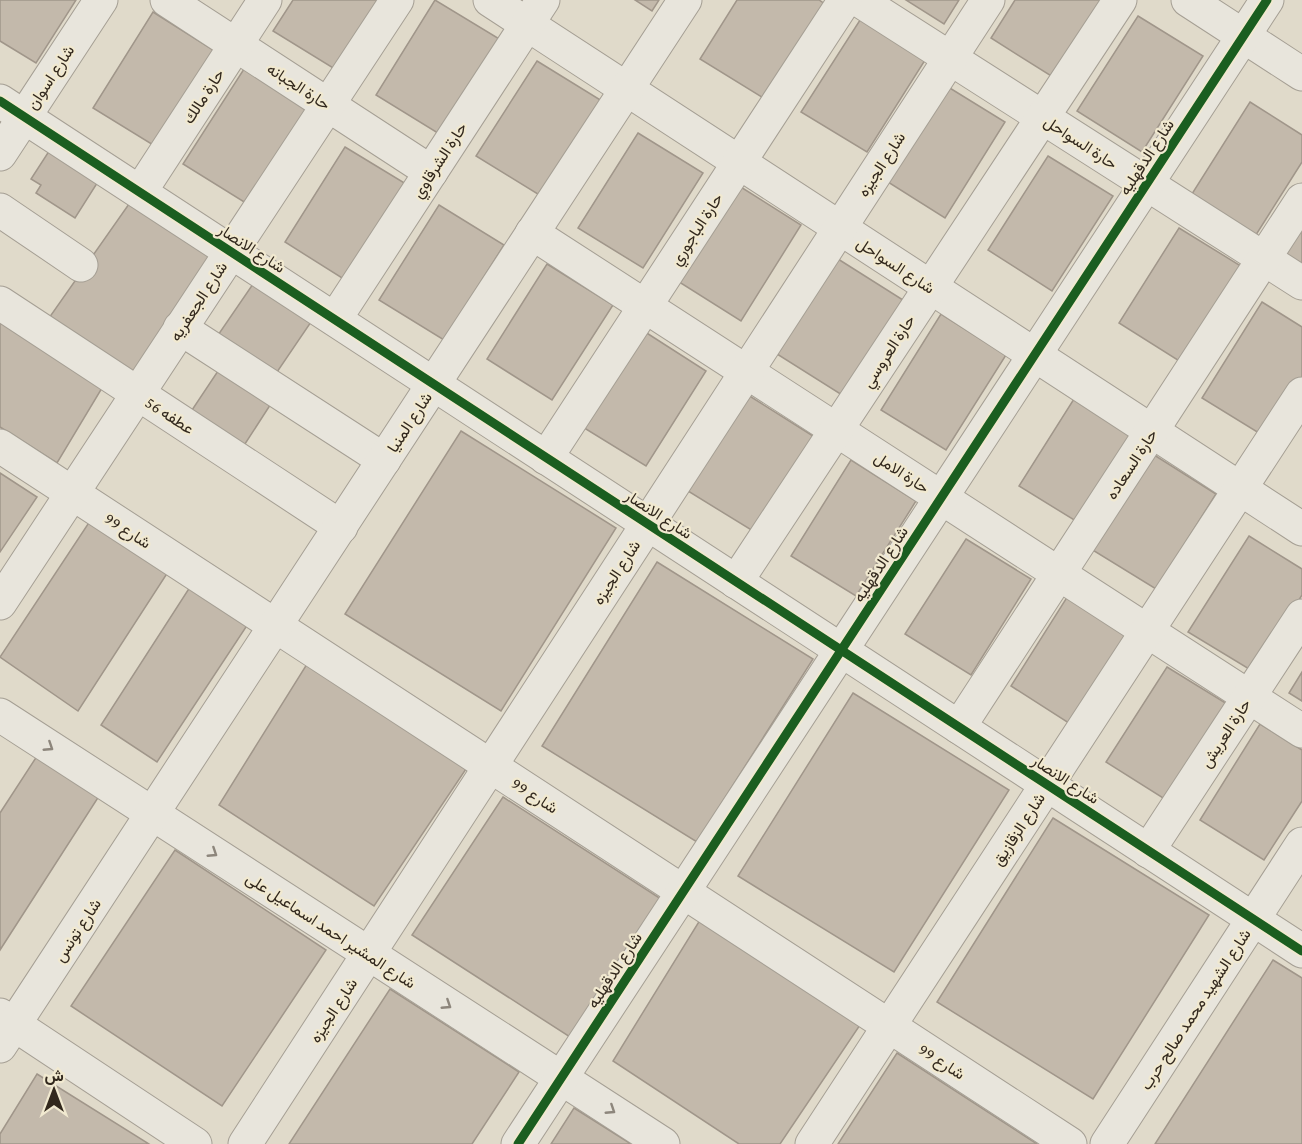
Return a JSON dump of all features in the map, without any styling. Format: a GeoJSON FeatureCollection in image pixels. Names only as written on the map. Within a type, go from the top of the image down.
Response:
{"type":"FeatureCollection","features":[{"type":"Feature","properties":{"kind":"street","name":"شارع اسوان"},"geometry":{"type":"LineString","coordinates":[[0,154],[12,109],[101,0]]}},
{"type":"Feature","properties":{"kind":"street","name":"حارة الجبانه"},"geometry":{"type":"LineString","coordinates":[[167,0],[431,172]]}},
{"type":"Feature","properties":{"kind":"street","name":"حارة مالك"},"geometry":{"type":"LineString","coordinates":[[140,192],[265,0]]}},
{"type":"Feature","properties":{"kind":"street","name":"شارع الجعفريه"},"geometry":{"type":"LineString","coordinates":[[0,603],[397,0]]}},
{"type":"Feature","properties":{"kind":"street","name":"شارع السواحل"},"geometry":{"type":"LineString","coordinates":[[490,0],[535,12],[627,89],[1302,529]]}},
{"type":"Feature","properties":{"kind":"street","name":"شارع المنيا"},"geometry":{"type":"LineString","coordinates":[[153,814],[685,0]]}},
{"type":"Feature","properties":{"kind":"street","name":"حارة الباجوري"},"geometry":{"type":"LineString","coordinates":[[546,458],[845,0]]}},
{"type":"Feature","properties":{"kind":"street","name":"حارة السواحل"},"geometry":{"type":"LineString","coordinates":[[860,0],[1302,283]]}},
{"type":"Feature","properties":{"kind":"street","name":"شارع الجيزه"},"geometry":{"type":"LineString","coordinates":[[245,1144],[988,0]]}},
{"type":"Feature","properties":{"kind":"street","name":"حارة العروسي"},"geometry":{"type":"LineString","coordinates":[[736,582],[1120,0]]}},
{"type":"Feature","properties":{"kind":"street"},"geometry":{"type":"LineString","coordinates":[[1188,0],[1302,74]]}},
{"type":"Feature","properties":{"kind":"street","name":"شارع الدقهليه"},"geometry":{"type":"LineString","coordinates":[[518,1144],[1267,0]]}},
{"type":"Feature","properties":{"kind":"street","name":"حارة الشرقاوي"},"geometry":{"type":"LineString","coordinates":[[334,319],[535,12]]}},
{"type":"Feature","properties":{"kind":"street","name":"شارع الانصار"},"geometry":{"type":"LineString","coordinates":[[12,109],[1302,951]]}},
{"type":"Feature","properties":{"kind":"street","name":"حارة السعاده"},"geometry":{"type":"LineString","coordinates":[[959,727],[1302,200]]}},
{"type":"Feature","properties":{"kind":"street"},"geometry":{"type":"LineString","coordinates":[[0,210],[81,265]]}},
{"type":"Feature","properties":{"kind":"street","name":"حارة الامل"},"geometry":{"type":"LineString","coordinates":[[532,233],[1302,731]]}},
{"type":"Feature","properties":{"kind":"street","name":"عطفه 56"},"geometry":{"type":"LineString","coordinates":[[0,303],[340,527]]}},
{"type":"Feature","properties":{"kind":"street"},"geometry":{"type":"LineString","coordinates":[[180,328],[384,460]]}},
{"type":"Feature","properties":{"kind":"street","name":"شارع الزقازيق"},"geometry":{"type":"LineString","coordinates":[[812,1144],[1302,394]]}},
{"type":"Feature","properties":{"kind":"street","name":"شارع 99"},"geometry":{"type":"LineString","coordinates":[[0,446],[1070,1144]]}},
{"type":"Feature","properties":{"kind":"street","name":"حارة العريش"},"geometry":{"type":"LineString","coordinates":[[1148,851],[1302,616]]}},
{"type":"Feature","properties":{"kind":"street","name":"شارع المشير احمد اسماعيل على"},"geometry":{"type":"LineString","coordinates":[[0,715],[663,1144]]}},
{"type":"Feature","properties":{"kind":"street","name":"شارع تونس"},"geometry":{"type":"LineString","coordinates":[[5,1029],[153,814]]}},
{"type":"Feature","properties":{"kind":"street","name":"شارع الشهيد محمد صالح حرب"},"geometry":{"type":"LineString","coordinates":[[1107,1144],[1302,844]]}},
{"type":"Feature","properties":{"kind":"street"},"geometry":{"type":"LineString","coordinates":[[5,1029],[195,1144]]}},
{"type":"Feature","properties":{"kind":"building"},"geometry":{"type":"Polygon","coordinates":[[[0,0],[76,0],[36,63],[0,41],[0,0]]]}},
{"type":"Feature","properties":{"kind":"building"},"geometry":{"type":"Polygon","coordinates":[[[293,0],[383,0],[338,71],[273,31],[293,0]]]}},
{"type":"Feature","properties":{"kind":"building"},"geometry":{"type":"Polygon","coordinates":[[[435,0],[501,40],[441,135],[376,95],[435,0]]]}},
{"type":"Feature","properties":{"kind":"building"},"geometry":{"type":"Polygon","coordinates":[[[635,0],[659,0],[652,11],[635,0]]]}},
{"type":"Feature","properties":{"kind":"building"},"geometry":{"type":"Polygon","coordinates":[[[737,0],[819,0],[825,4],[765,99],[700,59],[737,0]]]}},
{"type":"Feature","properties":{"kind":"building"},"geometry":{"type":"Polygon","coordinates":[[[906,0],[959,0],[944,24],[906,0]]]}},
{"type":"Feature","properties":{"kind":"building"},"geometry":{"type":"Polygon","coordinates":[[[1015,0],[1106,0],[1056,79],[991,38],[1015,0]]]}},
{"type":"Feature","properties":{"kind":"building"},"geometry":{"type":"Polygon","coordinates":[[[153,12],[218,53],[158,148],[93,108],[153,12]]]}},
{"type":"Feature","properties":{"kind":"building"},"geometry":{"type":"Polygon","coordinates":[[[1138,16],[1203,56],[1142,152],[1077,111],[1138,16]]]}},
{"type":"Feature","properties":{"kind":"building"},"geometry":{"type":"Polygon","coordinates":[[[862,17],[927,57],[867,152],[801,112],[862,17]]]}},
{"type":"Feature","properties":{"kind":"building"},"geometry":{"type":"Polygon","coordinates":[[[537,61],[602,101],[541,196],[476,156],[537,61]]]}},
{"type":"Feature","properties":{"kind":"building"},"geometry":{"type":"Polygon","coordinates":[[[244,69],[309,110],[249,205],[183,164],[244,69]]]}},
{"type":"Feature","properties":{"kind":"building"},"geometry":{"type":"Polygon","coordinates":[[[940,82],[1005,122],[945,218],[880,177],[940,82]]]}},
{"type":"Feature","properties":{"kind":"building"},"geometry":{"type":"Polygon","coordinates":[[[1250,102],[1302,135],[1302,162],[1254,238],[1190,197],[1250,102]]]}},
{"type":"Feature","properties":{"kind":"building"},"geometry":{"type":"Polygon","coordinates":[[[638,133],[703,173],[643,268],[578,228],[638,133]]]}},
{"type":"Feature","properties":{"kind":"building"},"geometry":{"type":"Polygon","coordinates":[[[53,145],[101,177],[75,218],[36,193],[41,185],[31,179],[53,145]]]}},
{"type":"Feature","properties":{"kind":"building"},"geometry":{"type":"Polygon","coordinates":[[[345,147],[411,187],[350,283],[285,242],[345,147]]]}},
{"type":"Feature","properties":{"kind":"building"},"geometry":{"type":"Polygon","coordinates":[[[1048,156],[1113,196],[1052,291],[988,250],[1048,156]]]}},
{"type":"Feature","properties":{"kind":"building"},"geometry":{"type":"Polygon","coordinates":[[[736,184],[801,225],[741,321],[676,280],[736,184]]]}},
{"type":"Feature","properties":{"kind":"building"},"geometry":{"type":"Polygon","coordinates":[[[129,204],[215,252],[140,376],[49,318],[129,204]]]}},
{"type":"Feature","properties":{"kind":"building"},"geometry":{"type":"Polygon","coordinates":[[[439,205],[504,245],[444,340],[379,300],[439,205]]]}},
{"type":"Feature","properties":{"kind":"building"},"geometry":{"type":"Polygon","coordinates":[[[1302,216],[1302,269],[1278,254],[1302,216]]]}},
{"type":"Feature","properties":{"kind":"building"},"geometry":{"type":"Polygon","coordinates":[[[1179,228],[1244,268],[1184,364],[1119,323],[1179,228]]]}},
{"type":"Feature","properties":{"kind":"building"},"geometry":{"type":"Polygon","coordinates":[[[838,259],[903,300],[842,395],[777,354],[838,259]]]}},
{"type":"Feature","properties":{"kind":"building"},"geometry":{"type":"Polygon","coordinates":[[[547,264],[613,305],[552,400],[487,359],[547,264]]]}},
{"type":"Feature","properties":{"kind":"building"},"geometry":{"type":"Polygon","coordinates":[[[253,284],[311,322],[275,375],[216,338],[253,284]]]}},
{"type":"Feature","properties":{"kind":"building"},"geometry":{"type":"Polygon","coordinates":[[[1262,302],[1302,327],[1302,383],[1267,438],[1202,398],[1262,302]]]}},
{"type":"Feature","properties":{"kind":"building"},"geometry":{"type":"Polygon","coordinates":[[[941,314],[1006,355],[946,450],[881,410],[941,314]]]}},
{"type":"Feature","properties":{"kind":"building"},"geometry":{"type":"Polygon","coordinates":[[[0,322],[105,383],[57,463],[0,427],[0,322]]]}},
{"type":"Feature","properties":{"kind":"building"},"geometry":{"type":"Polygon","coordinates":[[[642,330],[706,371],[646,466],[581,426],[642,330]]]}},
{"type":"Feature","properties":{"kind":"building"},"geometry":{"type":"Polygon","coordinates":[[[222,365],[276,396],[243,447],[188,416],[222,365]]]}},
{"type":"Feature","properties":{"kind":"building"},"geometry":{"type":"Polygon","coordinates":[[[1079,391],[1144,431],[1084,526],[1019,486],[1079,391]]]}},
{"type":"Feature","properties":{"kind":"building"},"geometry":{"type":"Polygon","coordinates":[[[748,395],[813,436],[753,531],[688,491],[748,395]]]}},
{"type":"Feature","properties":{"kind":"building"},"geometry":{"type":"Polygon","coordinates":[[[461,431],[616,528],[501,711],[345,614],[461,431]]]}},
{"type":"Feature","properties":{"kind":"building"},"geometry":{"type":"Polygon","coordinates":[[[1151,453],[1216,494],[1156,589],[1091,549],[1151,453]]]}},
{"type":"Feature","properties":{"kind":"building"},"geometry":{"type":"Polygon","coordinates":[[[851,460],[916,501],[856,596],[791,556],[851,460]]]}},
{"type":"Feature","properties":{"kind":"building"},"geometry":{"type":"Polygon","coordinates":[[[0,473],[37,497],[0,552],[0,473]]]}},
{"type":"Feature","properties":{"kind":"building"},"geometry":{"type":"Polygon","coordinates":[[[90,521],[168,572],[78,711],[0,657],[90,521]]]}},
{"type":"Feature","properties":{"kind":"building"},"geometry":{"type":"Polygon","coordinates":[[[1249,536],[1302,569],[1302,595],[1254,672],[1188,632],[1249,536]]]}},
{"type":"Feature","properties":{"kind":"building"},"geometry":{"type":"Polygon","coordinates":[[[966,539],[1031,579],[971,675],[905,634],[966,539]]]}},
{"type":"Feature","properties":{"kind":"building"},"geometry":{"type":"Polygon","coordinates":[[[657,562],[813,659],[697,842],[542,746],[657,562]]]}},
{"type":"Feature","properties":{"kind":"building"},"geometry":{"type":"Polygon","coordinates":[[[190,587],[248,624],[157,762],[101,725],[190,587]]]}},
{"type":"Feature","properties":{"kind":"building"},"geometry":{"type":"Polygon","coordinates":[[[1071,591],[1135,632],[1075,727],[1011,686],[1071,591]]]}},
{"type":"Feature","properties":{"kind":"building"},"geometry":{"type":"Polygon","coordinates":[[[307,664],[466,769],[374,906],[219,805],[307,664]]]}},
{"type":"Feature","properties":{"kind":"building"},"geometry":{"type":"Polygon","coordinates":[[[1167,667],[1232,707],[1171,803],[1106,762],[1167,667]]]}},
{"type":"Feature","properties":{"kind":"building"},"geometry":{"type":"Polygon","coordinates":[[[1302,672],[1302,701],[1289,693],[1302,672]]]}},
{"type":"Feature","properties":{"kind":"building"},"geometry":{"type":"Polygon","coordinates":[[[853,693],[1009,790],[894,972],[738,876],[853,693]]]}},
{"type":"Feature","properties":{"kind":"building"},"geometry":{"type":"Polygon","coordinates":[[[1260,724],[1302,750],[1302,801],[1264,860],[1200,820],[1260,724]]]}},
{"type":"Feature","properties":{"kind":"building"},"geometry":{"type":"Polygon","coordinates":[[[39,753],[101,793],[0,950],[0,813],[39,753]]]}},
{"type":"Feature","properties":{"kind":"building"},"geometry":{"type":"Polygon","coordinates":[[[503,797],[661,899],[570,1037],[412,935],[503,797]]]}},
{"type":"Feature","properties":{"kind":"building"},"geometry":{"type":"Polygon","coordinates":[[[1053,818],[1209,915],[1093,1099],[937,1002],[1053,818]]]}},
{"type":"Feature","properties":{"kind":"building"},"geometry":{"type":"Polygon","coordinates":[[[175,850],[326,950],[222,1106],[71,1006],[175,850]]]}},
{"type":"Feature","properties":{"kind":"building"},"geometry":{"type":"Polygon","coordinates":[[[700,920],[860,1025],[780,1144],[739,1144],[613,1061],[700,920]]]}},
{"type":"Feature","properties":{"kind":"building"},"geometry":{"type":"Polygon","coordinates":[[[1273,960],[1302,978],[1302,1144],[1155,1144],[1273,960]]]}},
{"type":"Feature","properties":{"kind":"building"},"geometry":{"type":"Polygon","coordinates":[[[390,989],[519,1072],[472,1144],[289,1144],[390,989]]]}},
{"type":"Feature","properties":{"kind":"building"},"geometry":{"type":"Polygon","coordinates":[[[897,1053],[1037,1144],[838,1144],[897,1053]]]}},
{"type":"Feature","properties":{"kind":"building"},"geometry":{"type":"Polygon","coordinates":[[[37,1074],[149,1144],[0,1144],[0,1134],[37,1074]]]}},
{"type":"Feature","properties":{"kind":"building"},"geometry":{"type":"Polygon","coordinates":[[[574,1108],[631,1144],[551,1144],[574,1108]]]}},
{"type":"Feature","properties":{"kind":"cycle path"},"geometry":{"type":"LineString","coordinates":[[518,1144],[1267,0]]}},
{"type":"Feature","properties":{"kind":"cycle path"},"geometry":{"type":"LineString","coordinates":[[0,101],[1302,951]]}}]}
